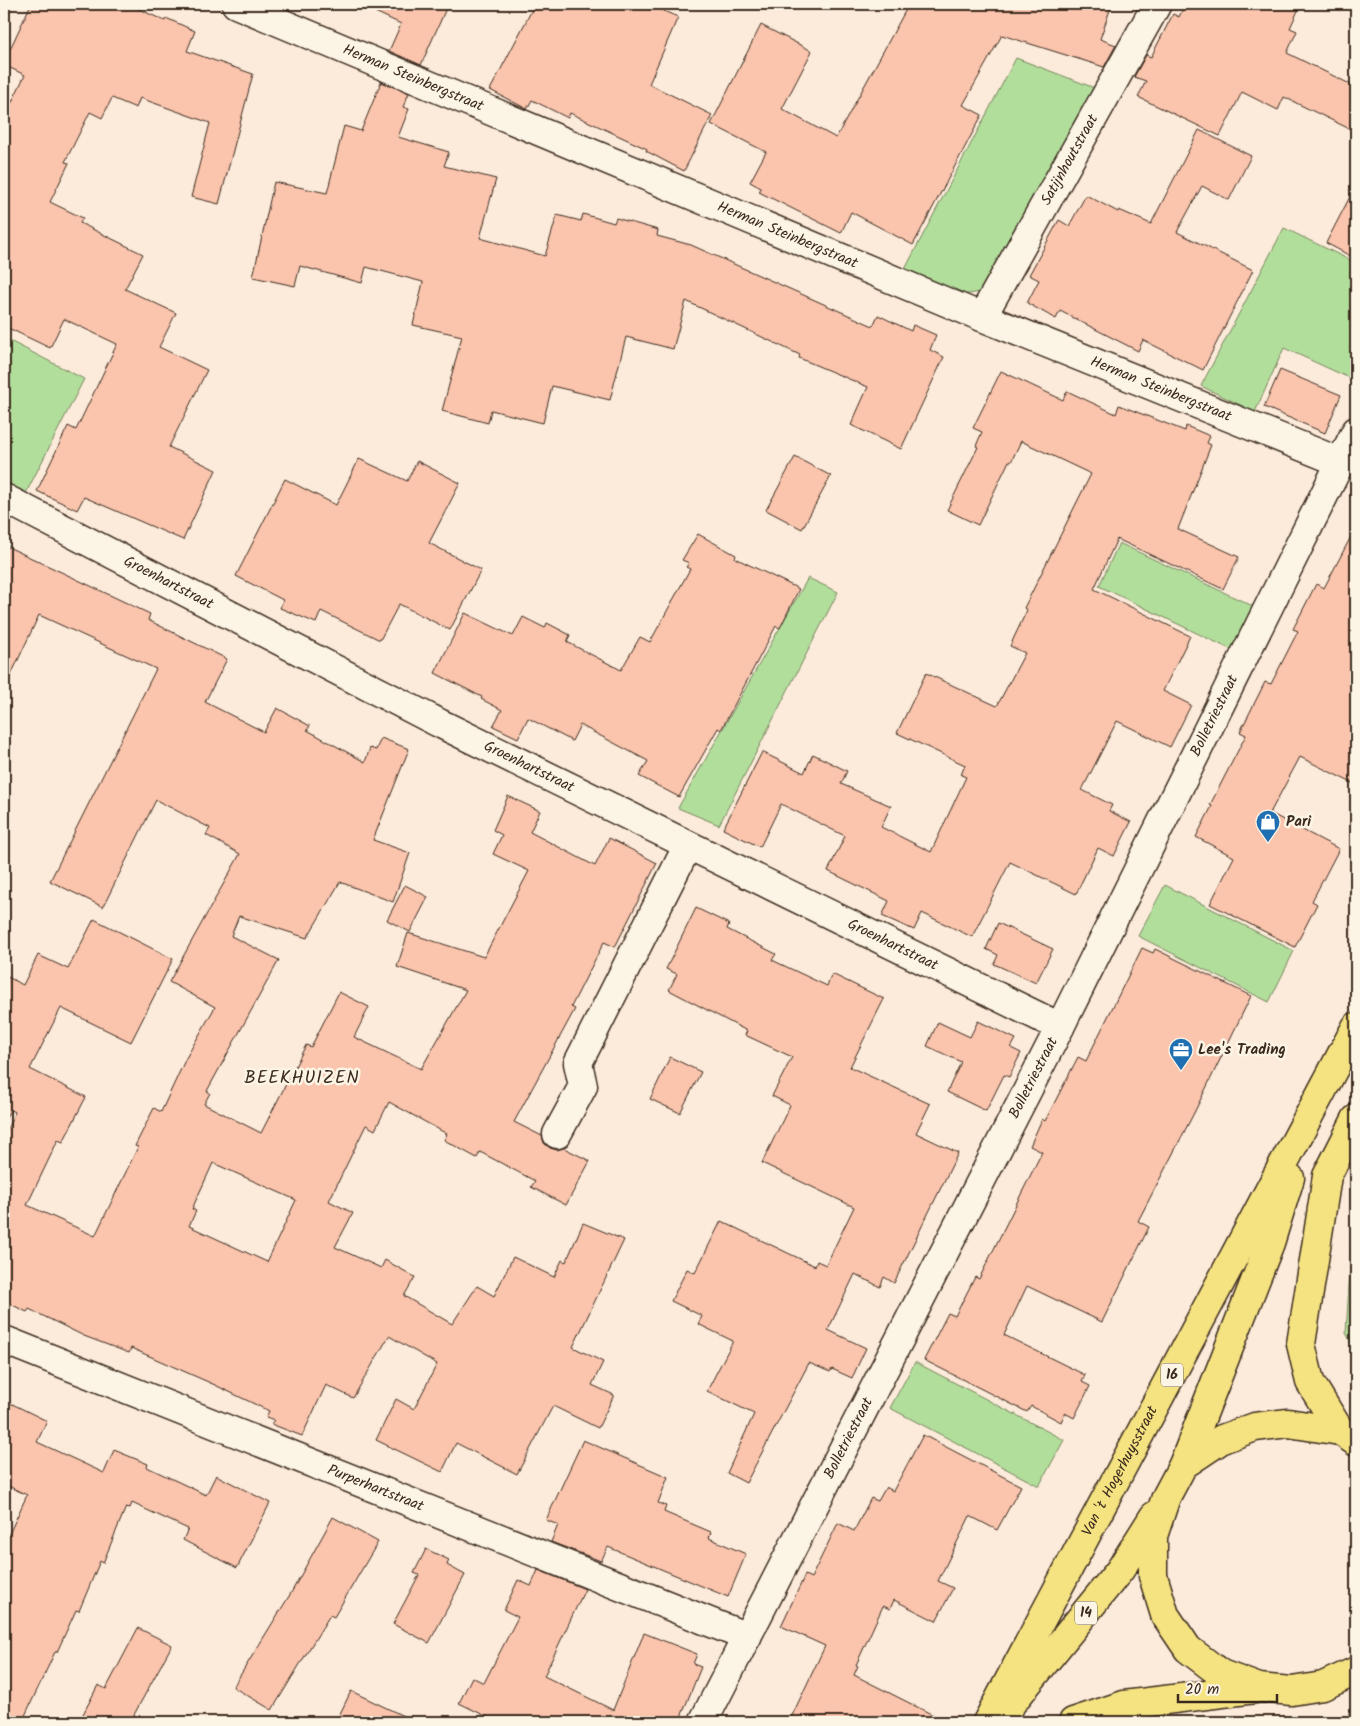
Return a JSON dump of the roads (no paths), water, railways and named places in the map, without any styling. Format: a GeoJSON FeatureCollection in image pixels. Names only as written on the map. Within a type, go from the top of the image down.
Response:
{"type":"FeatureCollection","features":[{"type":"Feature","properties":{"kind":"main road","name":"Van 't Hogerhuysstraat"},"geometry":{"type":"LineString","coordinates":[[987,1722],[1356,1027]]}},
{"type":"Feature","properties":{"kind":"main road","name":"Van 't Hogerhuysstraat"},"geometry":{"type":"LineString","coordinates":[[1166,1497],[1183,1465],[1270,1244],[1310,1115]]}},
{"type":"Feature","properties":{"kind":"main road"},"geometry":{"type":"LineString","coordinates":[[1348,1436],[1310,1382],[1301,1344],[1327,1176],[1356,1120]]}},
{"type":"Feature","properties":{"kind":"main road"},"geometry":{"type":"LineString","coordinates":[[1183,1465],[1222,1439],[1254,1427],[1288,1423],[1348,1436]]}},
{"type":"Feature","properties":{"kind":"main road"},"geometry":{"type":"LineString","coordinates":[[1166,1497],[1153,1536],[1153,1576],[1165,1615],[1188,1649],[1221,1674],[1259,1688]]}},
{"type":"Feature","properties":{"kind":"main road","name":"14"},"geometry":{"type":"LineString","coordinates":[[995,1722],[1120,1570],[1166,1497]]}},
{"type":"Feature","properties":{"kind":"main road"},"geometry":{"type":"LineString","coordinates":[[1073,1722],[1124,1705],[1259,1688],[1292,1691],[1324,1686],[1356,1671]]}},
{"type":"Feature","properties":{"kind":"street","name":"Herman Steinbergstraat"},"geometry":{"type":"LineString","coordinates":[[236,4],[982,316],[1340,462]]}},
{"type":"Feature","properties":{"kind":"street","name":"Satijnhoutstraat"},"geometry":{"type":"LineString","coordinates":[[982,316],[1156,4]]}},
{"type":"Feature","properties":{"kind":"street","name":"Bolletriestraat"},"geometry":{"type":"LineString","coordinates":[[703,1722],[1060,1027],[1356,431]]}},
{"type":"Feature","properties":{"kind":"street","name":"Groenhartstraat"},"geometry":{"type":"LineString","coordinates":[[4,498],[440,723],[1060,1027]]}},
{"type":"Feature","properties":{"kind":"street"},"geometry":{"type":"LineString","coordinates":[[557,1134],[583,1086],[578,1063],[688,845]]}},
{"type":"Feature","properties":{"kind":"street","name":"Purperhartstraat"},"geometry":{"type":"LineString","coordinates":[[4,1340],[747,1637]]}},
{"type":"Feature","properties":{"kind":"place","name":"Pari"},"geometry":{"type":"Point","coordinates":[1268,843]}},
{"type":"Feature","properties":{"kind":"place","name":"Lee's Trading"},"geometry":{"type":"Point","coordinates":[1181,1071]}},
{"type":"Feature","properties":{"kind":"district","name":"BEEKHUIZEN"},"geometry":{"type":"Point","coordinates":[302,1078]}}]}
